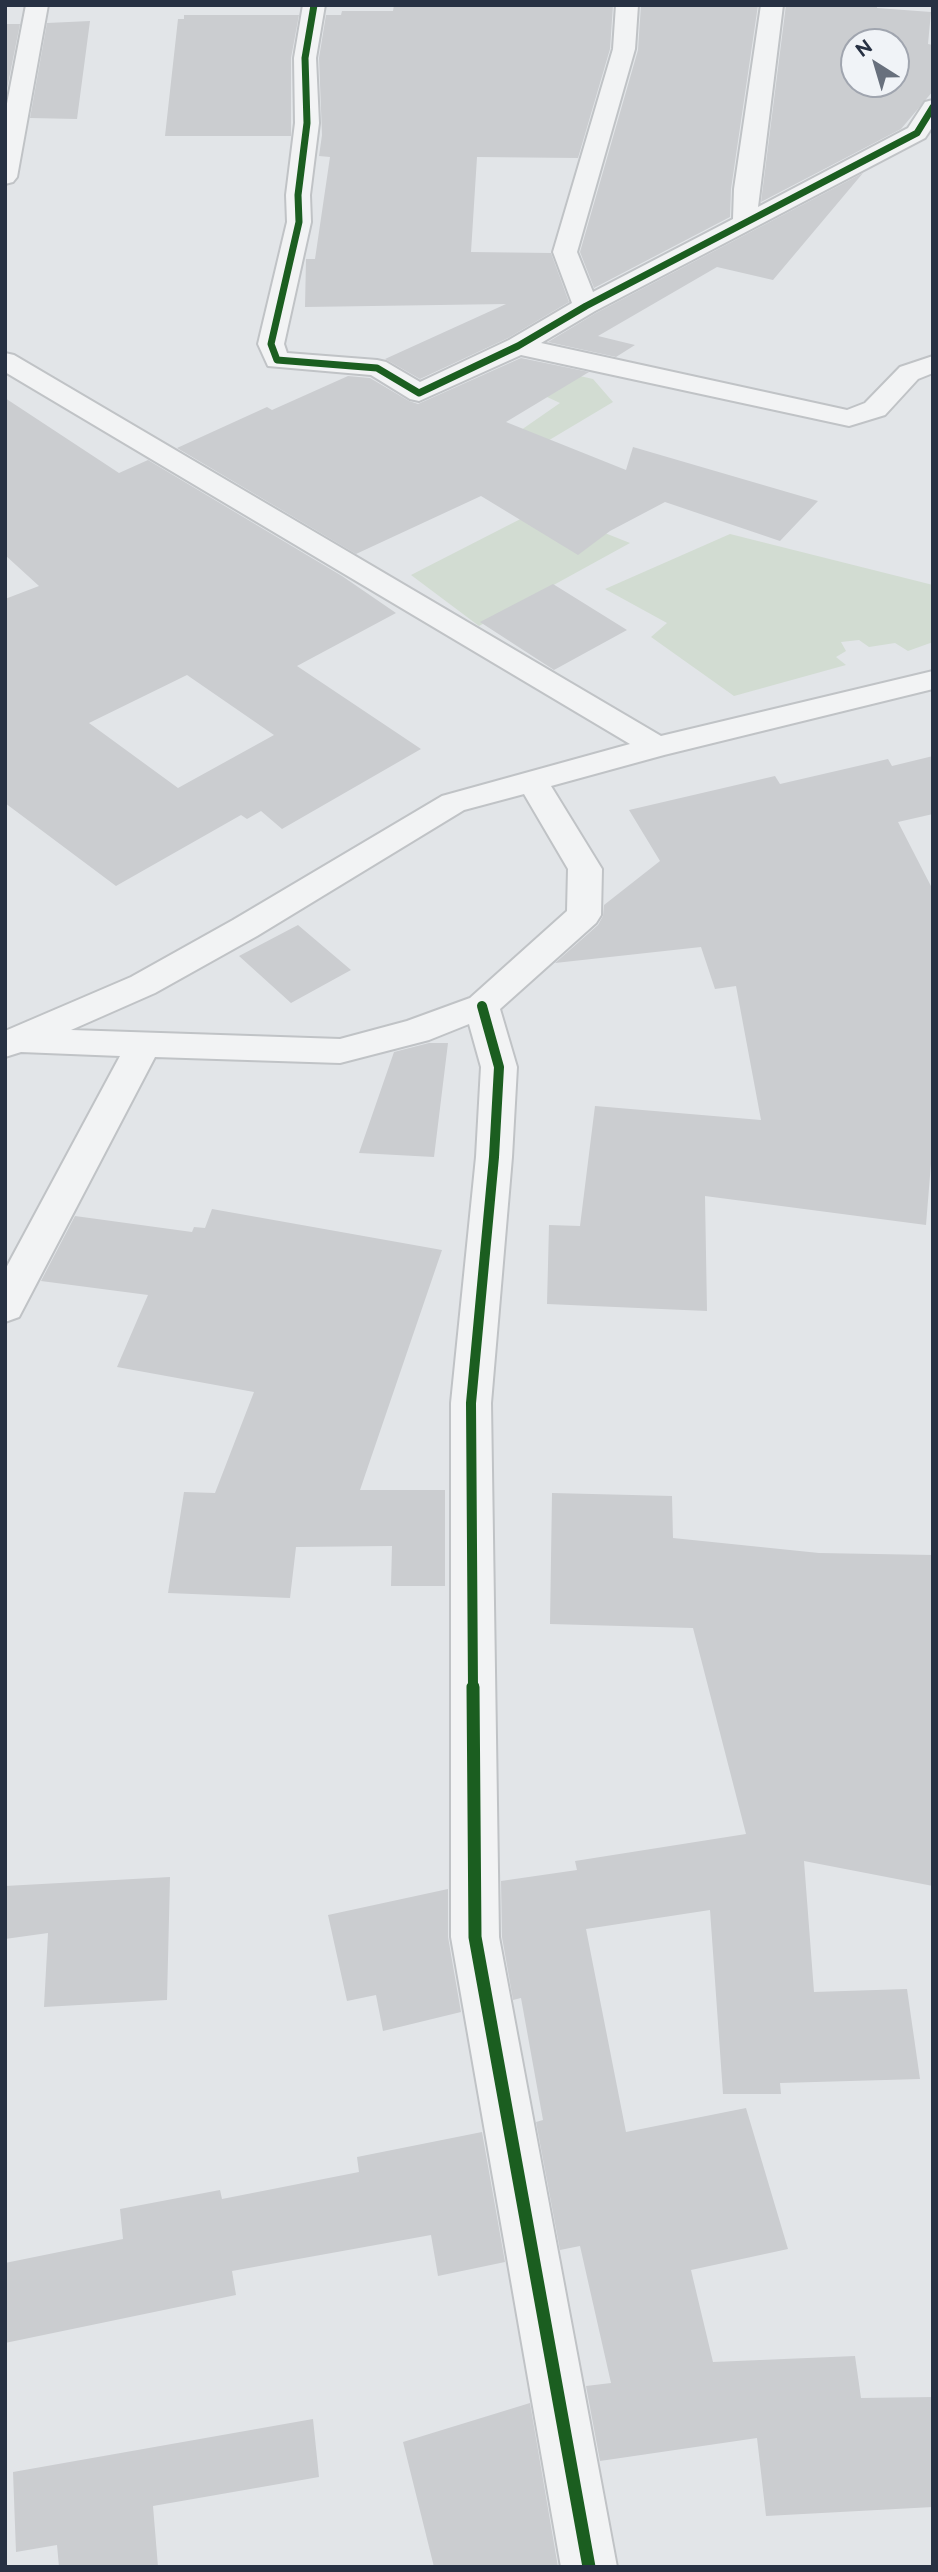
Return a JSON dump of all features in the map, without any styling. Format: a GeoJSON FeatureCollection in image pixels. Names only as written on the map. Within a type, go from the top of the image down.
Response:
{"type":"FeatureCollection","features":[{"type":"Feature","properties":{"kind":"street"},"geometry":{"type":"LineString","coordinates":[[5,177],[37,5]]}},
{"type":"Feature","properties":{"kind":"street"},"geometry":{"type":"LineString","coordinates":[[313,5],[305,58],[307,123],[298,195],[299,222],[271,344],[277,360],[377,368],[419,393],[518,346],[586,306],[917,133],[933,107]]}},
{"type":"Feature","properties":{"kind":"street"},"geometry":{"type":"LineString","coordinates":[[586,306],[565,252],[624,49],[627,5]]}},
{"type":"Feature","properties":{"kind":"street"},"geometry":{"type":"LineString","coordinates":[[746,223],[746,189],[772,5]]}},
{"type":"Feature","properties":{"kind":"street"},"geometry":{"type":"LineString","coordinates":[[518,346],[849,418],[875,409],[909,373],[933,364]]}},
{"type":"Feature","properties":{"kind":"street"},"geometry":{"type":"LineString","coordinates":[[5,361],[657,747]]}},
{"type":"Feature","properties":{"kind":"street"},"geometry":{"type":"LineString","coordinates":[[10,1043],[143,985],[245,928],[453,803],[657,747],[930,685]]}},
{"type":"Feature","properties":{"kind":"street"},"geometry":{"type":"LineString","coordinates":[[10,1043],[340,1051],[417,1031],[482,1006],[584,915],[585,869],[531,781]]}},
{"type":"Feature","properties":{"kind":"street"},"geometry":{"type":"LineString","coordinates":[[482,1006],[499,1067],[495,1157],[471,1403],[475,1937],[589,2567]]}},
{"type":"Feature","properties":{"kind":"street"},"geometry":{"type":"LineString","coordinates":[[5,1307],[145,1045]]}},
{"type":"Feature","properties":{"kind":"shaded area"},"geometry":{"type":"Polygon","coordinates":[[[545,368],[593,379],[613,402],[494,473],[511,437],[560,403],[519,384],[545,368]]]}},
{"type":"Feature","properties":{"kind":"shaded area"},"geometry":{"type":"Polygon","coordinates":[[[542,508],[630,543],[479,626],[411,575],[542,508]]]}},
{"type":"Feature","properties":{"kind":"shaded area"},"geometry":{"type":"Polygon","coordinates":[[[730,534],[933,585],[933,642],[908,651],[895,643],[869,647],[859,640],[841,642],[846,651],[836,657],[846,665],[734,696],[651,637],[667,623],[605,589],[730,534]]]}},
{"type":"Feature","properties":{"kind":"building"},"geometry":{"type":"Polygon","coordinates":[[[394,5],[613,5],[610,49],[578,158],[477,157],[471,252],[551,253],[569,302],[508,338],[420,379],[385,359],[506,304],[305,307],[306,259],[315,259],[330,157],[319,156],[322,135],[319,58],[326,15],[341,15],[342,11],[393,11],[394,5]]]}},
{"type":"Feature","properties":{"kind":"building"},"geometry":{"type":"Polygon","coordinates":[[[641,5],[758,5],[731,189],[730,217],[594,288],[580,252],[638,50],[641,5]]]}},
{"type":"Feature","properties":{"kind":"building"},"geometry":{"type":"Polygon","coordinates":[[[786,5],[877,5],[877,8],[931,12],[928,44],[933,45],[933,91],[901,129],[761,202],[786,5]]]}},
{"type":"Feature","properties":{"kind":"building"},"geometry":{"type":"Polygon","coordinates":[[[184,15],[299,15],[291,58],[291,136],[165,136],[178,19],[184,19],[184,15]]]}},
{"type":"Feature","properties":{"kind":"building"},"geometry":{"type":"Polygon","coordinates":[[[90,21],[77,119],[30,118],[47,23],[90,21]]]}},
{"type":"Feature","properties":{"kind":"building"},"geometry":{"type":"Polygon","coordinates":[[[5,24],[20,24],[5,99],[5,24]]]}},
{"type":"Feature","properties":{"kind":"building"},"geometry":{"type":"Polygon","coordinates":[[[863,173],[773,280],[717,267],[598,336],[635,345],[616,357],[548,342],[596,313],[863,173]]]}},
{"type":"Feature","properties":{"kind":"building"},"geometry":{"type":"Polygon","coordinates":[[[521,358],[589,372],[506,422],[626,470],[633,447],[818,501],[780,541],[665,502],[610,531],[578,555],[481,496],[356,554],[177,448],[267,407],[272,410],[348,376],[370,378],[418,404],[521,358]]]}},
{"type":"Feature","properties":{"kind":"building"},"geometry":{"type":"Polygon","coordinates":[[[5,398],[119,473],[148,460],[342,576],[396,613],[297,666],[421,749],[282,829],[261,811],[247,819],[241,815],[116,886],[5,803],[5,599],[39,586],[5,555],[5,398]],[[187,675],[89,723],[178,788],[274,735],[187,675]]]}},
{"type":"Feature","properties":{"kind":"building"},"geometry":{"type":"Polygon","coordinates":[[[553,584],[627,630],[554,670],[480,622],[553,584]]]}},
{"type":"Feature","properties":{"kind":"building"},"geometry":{"type":"Polygon","coordinates":[[[933,756],[933,814],[898,822],[933,890],[933,1139],[926,1225],[705,1196],[707,1311],[547,1304],[549,1225],[580,1226],[595,1106],[761,1120],[736,986],[715,989],[701,947],[555,963],[598,925],[603,916],[604,905],[660,861],[629,810],[775,776],[780,784],[888,759],[892,766],[933,756]]]}},
{"type":"Feature","properties":{"kind":"building"},"geometry":{"type":"Polygon","coordinates":[[[298,925],[351,970],[291,1003],[239,956],[298,925]]]}},
{"type":"Feature","properties":{"kind":"building"},"geometry":{"type":"Polygon","coordinates":[[[429,1043],[448,1043],[434,1157],[359,1153],[394,1052],[429,1043]]]}},
{"type":"Feature","properties":{"kind":"building"},"geometry":{"type":"Polygon","coordinates":[[[212,1209],[442,1250],[360,1490],[445,1490],[445,1586],[391,1586],[392,1546],[296,1547],[290,1598],[168,1593],[184,1492],[215,1493],[254,1392],[117,1367],[148,1295],[41,1281],[75,1216],[192,1232],[194,1227],[205,1228],[212,1209]]]}},
{"type":"Feature","properties":{"kind":"building"},"geometry":{"type":"Polygon","coordinates":[[[552,1493],[672,1496],[673,1538],[819,1553],[933,1555],[933,1886],[804,1861],[814,1992],[907,1989],[920,2079],[780,2083],[781,2094],[723,2094],[710,1910],[586,1929],[626,2132],[746,2108],[788,2249],[691,2270],[713,2362],[855,2356],[861,2398],[933,2397],[933,2507],[766,2516],[757,2438],[600,2461],[586,2386],[611,2383],[580,2246],[560,2250],[536,2122],[543,2120],[521,1998],[513,2000],[502,1937],[501,1881],[577,1870],[575,1861],[746,1834],[693,1628],[550,1624],[552,1493]]]}},
{"type":"Feature","properties":{"kind":"building"},"geometry":{"type":"Polygon","coordinates":[[[170,1877],[167,2000],[44,2007],[48,1933],[5,1939],[5,1886],[170,1877]]]}},
{"type":"Feature","properties":{"kind":"building"},"geometry":{"type":"Polygon","coordinates":[[[448,1889],[448,1937],[461,2012],[383,2031],[376,1995],[347,2001],[328,1915],[448,1889]]]}},
{"type":"Feature","properties":{"kind":"building"},"geometry":{"type":"Polygon","coordinates":[[[482,2132],[505,2262],[438,2276],[431,2235],[232,2271],[236,2295],[5,2343],[5,2263],[123,2239],[120,2209],[220,2190],[222,2199],[359,2172],[357,2157],[482,2132]]]}},
{"type":"Feature","properties":{"kind":"building"},"geometry":{"type":"Polygon","coordinates":[[[530,2403],[558,2567],[434,2567],[403,2442],[530,2403]]]}},
{"type":"Feature","properties":{"kind":"building"},"geometry":{"type":"Polygon","coordinates":[[[313,2419],[319,2477],[153,2506],[158,2567],[59,2567],[57,2545],[16,2552],[13,2472],[313,2419]]]}},
{"type":"Feature","properties":{"kind":"cycle path"},"geometry":{"type":"LineString","coordinates":[[314,5],[305,58],[307,123],[298,195],[299,222],[271,344],[277,360],[377,368],[419,393],[518,346],[586,306],[917,133],[933,107]]}},
{"type":"Feature","properties":{"kind":"cycle path"},"geometry":{"type":"LineString","coordinates":[[482,1006],[499,1067],[494,1157],[471,1403],[475,1937],[589,2567]]}}]}
